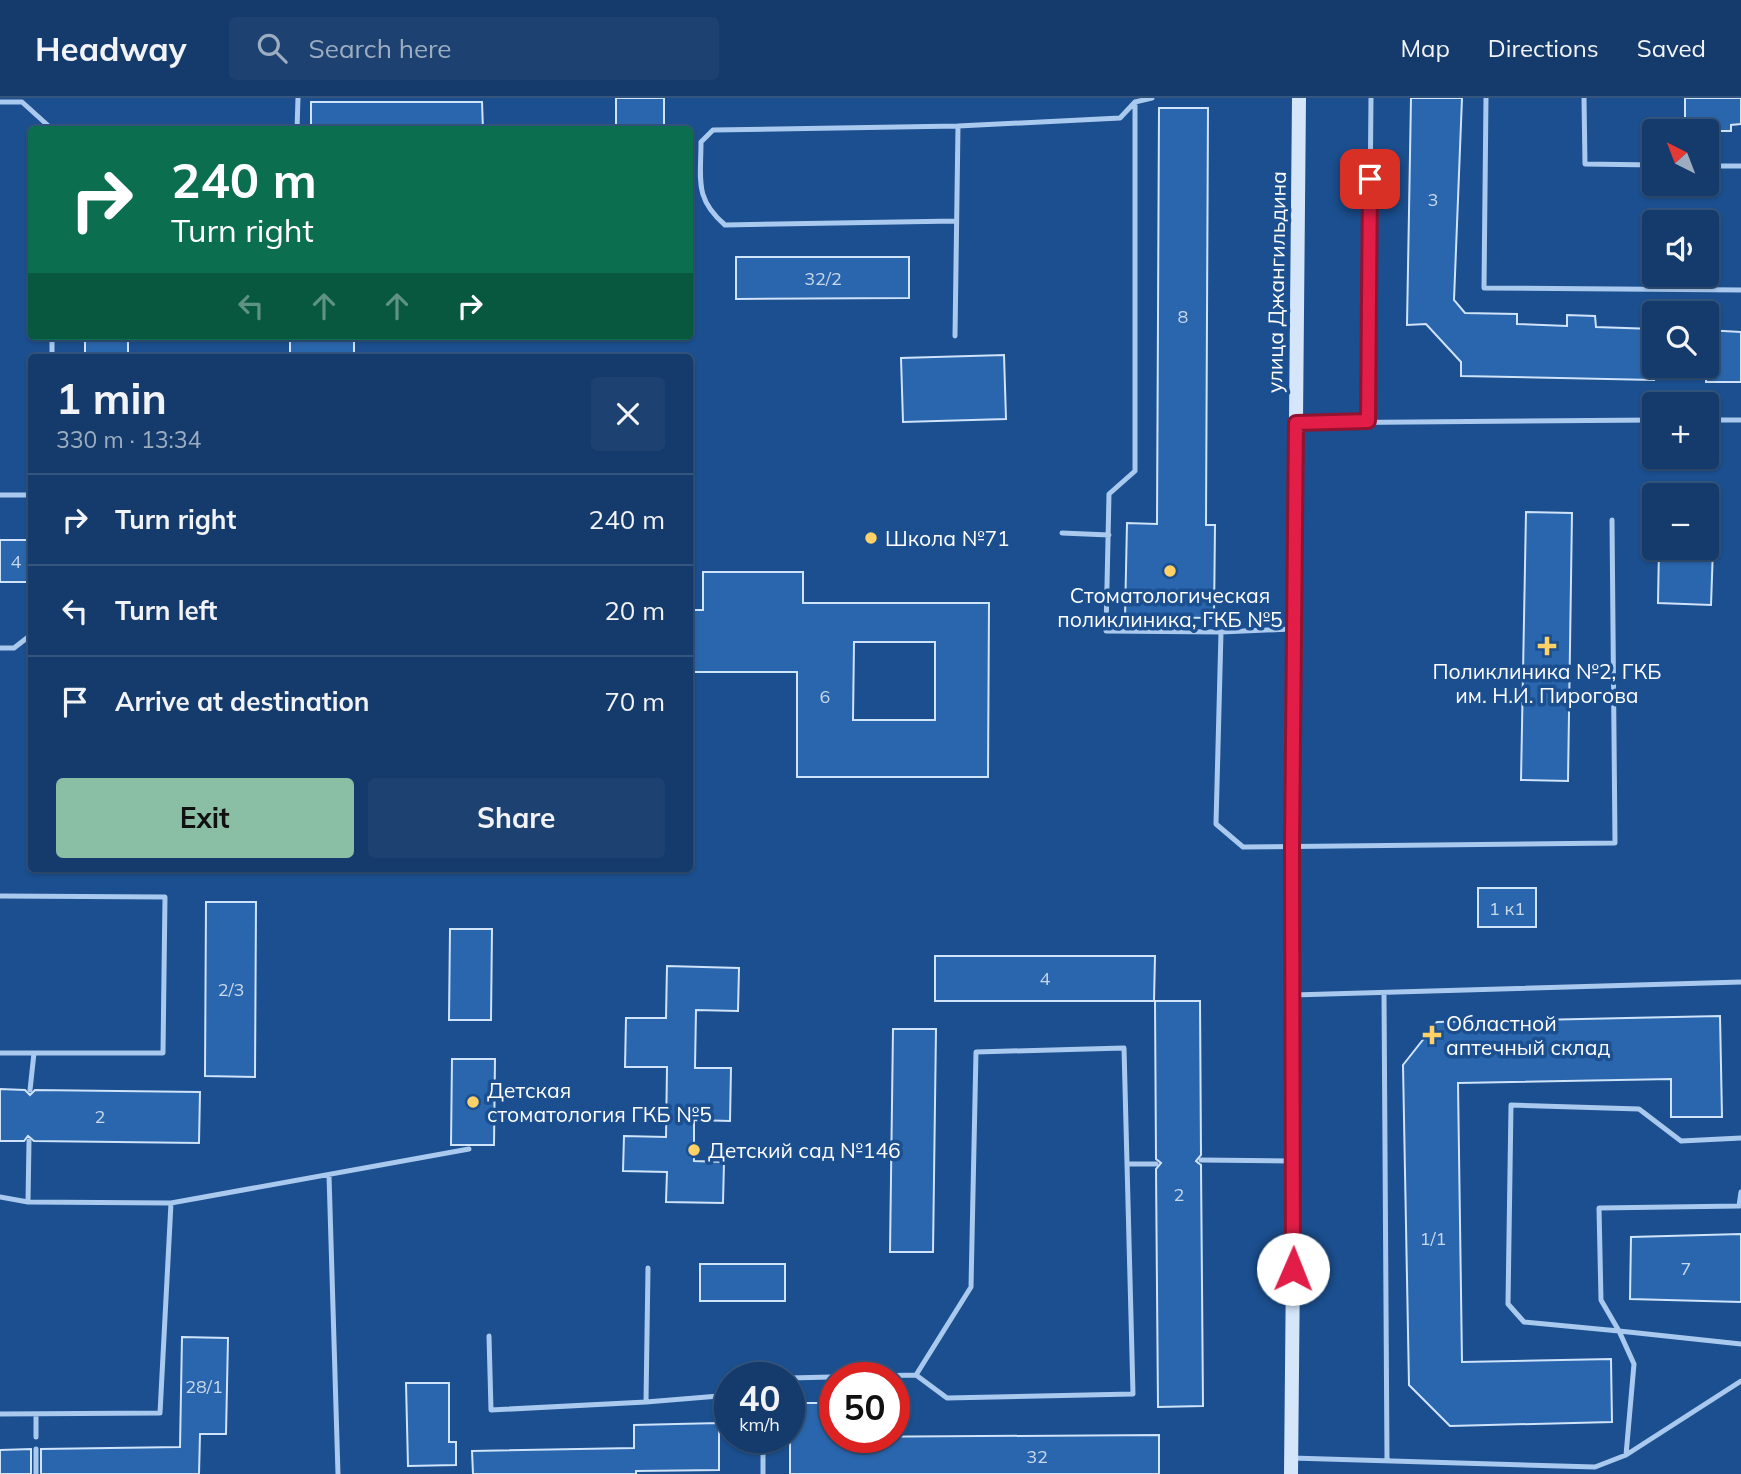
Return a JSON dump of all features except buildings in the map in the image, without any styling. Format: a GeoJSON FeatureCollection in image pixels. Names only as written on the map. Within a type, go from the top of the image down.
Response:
{"type":"FeatureCollection","features":[{"type":"Feature","properties":{"kind":"main road","name":"улица Джангильдина"},"geometry":{"type":"LineString","coordinates":[[1291,1474],[1294,1161],[1292,848],[1299,98]]}},
{"type":"Feature","properties":{"kind":"lane"},"geometry":{"type":"LineString","coordinates":[[297,126],[298,98]]}},
{"type":"Feature","properties":{"kind":"lane"},"geometry":{"type":"LineString","coordinates":[[956,221],[725,225],[713,214],[700,192],[701,142],[713,130],[958,125],[1120,117],[1135,102],[1152,98]]}},
{"type":"Feature","properties":{"kind":"lane"},"geometry":{"type":"LineString","coordinates":[[1368,421],[1371,98]]}},
{"type":"Feature","properties":{"kind":"lane"},"geometry":{"type":"LineString","coordinates":[[1486,98],[1485,288],[1741,290]]}},
{"type":"Feature","properties":{"kind":"lane"},"geometry":{"type":"LineString","coordinates":[[1584,98],[1585,164],[1642,165]]}},
{"type":"Feature","properties":{"kind":"lane"},"geometry":{"type":"LineString","coordinates":[[0,102],[22,102],[49,126]]}},
{"type":"Feature","properties":{"kind":"lane"},"geometry":{"type":"LineString","coordinates":[[1135,102],[1135,471],[1109,494],[1106,631],[1221,632],[1295,628]]}},
{"type":"Feature","properties":{"kind":"lane"},"geometry":{"type":"LineString","coordinates":[[955,336],[958,125]]}},
{"type":"Feature","properties":{"kind":"lane"},"geometry":{"type":"LineString","coordinates":[[1719,166],[1741,166]]}},
{"type":"Feature","properties":{"kind":"lane"},"geometry":{"type":"LineString","coordinates":[[1296,423],[1642,420]]}},
{"type":"Feature","properties":{"kind":"lane"},"geometry":{"type":"LineString","coordinates":[[1719,420],[1741,420]]}},
{"type":"Feature","properties":{"kind":"lane"},"geometry":{"type":"LineString","coordinates":[[0,495],[28,495]]}},
{"type":"Feature","properties":{"kind":"lane"},"geometry":{"type":"LineString","coordinates":[[1221,632],[1216,824],[1243,847],[1615,843],[1612,520]]}},
{"type":"Feature","properties":{"kind":"lane"},"geometry":{"type":"LineString","coordinates":[[1062,533],[1109,535]]}},
{"type":"Feature","properties":{"kind":"lane"},"geometry":{"type":"LineString","coordinates":[[0,648],[14,648],[28,637]]}},
{"type":"Feature","properties":{"kind":"lane"},"geometry":{"type":"LineString","coordinates":[[0,896],[165,897],[163,1053],[0,1053]]}},
{"type":"Feature","properties":{"kind":"lane"},"geometry":{"type":"LineString","coordinates":[[1293,995],[1741,982]]}},
{"type":"Feature","properties":{"kind":"lane"},"geometry":{"type":"LineString","coordinates":[[1384,993],[1387,1461]]}},
{"type":"Feature","properties":{"kind":"lane"},"geometry":{"type":"LineString","coordinates":[[805,1378],[916,1375],[947,1398],[1133,1394],[1124,1048],[976,1052],[971,1287],[916,1375]]}},
{"type":"Feature","properties":{"kind":"lane"},"geometry":{"type":"LineString","coordinates":[[30,1090],[34,1053]]}},
{"type":"Feature","properties":{"kind":"lane"},"geometry":{"type":"LineString","coordinates":[[1741,1138],[1681,1140],[1639,1108],[1511,1105],[1508,1304],[1524,1322],[1741,1345]]}},
{"type":"Feature","properties":{"kind":"lane"},"geometry":{"type":"LineString","coordinates":[[28,1202],[29,1141]]}},
{"type":"Feature","properties":{"kind":"lane"},"geometry":{"type":"LineString","coordinates":[[0,1197],[28,1202],[171,1203],[469,1149]]}},
{"type":"Feature","properties":{"kind":"lane"},"geometry":{"type":"LineString","coordinates":[[1201,1160],[1294,1161]]}},
{"type":"Feature","properties":{"kind":"lane"},"geometry":{"type":"LineString","coordinates":[[1128,1164],[1156,1164]]}},
{"type":"Feature","properties":{"kind":"lane"},"geometry":{"type":"LineString","coordinates":[[330,1175],[338,1474]]}},
{"type":"Feature","properties":{"kind":"lane"},"geometry":{"type":"LineString","coordinates":[[1626,1455],[1634,1364],[1601,1300],[1599,1208],[1739,1206],[1741,1192]]}},
{"type":"Feature","properties":{"kind":"lane"},"geometry":{"type":"LineString","coordinates":[[0,1414],[160,1413],[171,1203]]}},
{"type":"Feature","properties":{"kind":"lane"},"geometry":{"type":"LineString","coordinates":[[646,1402],[648,1268]]}},
{"type":"Feature","properties":{"kind":"lane"},"geometry":{"type":"LineString","coordinates":[[489,1336],[491,1410],[714,1396]]}},
{"type":"Feature","properties":{"kind":"lane"},"geometry":{"type":"LineString","coordinates":[[1291,1458],[1595,1467],[1626,1455],[1741,1381]]}},
{"type":"Feature","properties":{"kind":"lane"},"geometry":{"type":"LineString","coordinates":[[36,1414],[36,1437]]}},
{"type":"Feature","properties":{"kind":"lane"},"geometry":{"type":"LineString","coordinates":[[36,1449],[36,1474]]}},
{"type":"Feature","properties":{"kind":"lane"},"geometry":{"type":"LineString","coordinates":[[763,1453],[763,1474]]}},
{"type":"Feature","properties":{"kind":"place","name":"Школа №71"},"geometry":{"type":"Point","coordinates":[871,538]}},
{"type":"Feature","properties":{"kind":"place","name":"Стоматологическая поликлиника, ГКБ №5"},"geometry":{"type":"Point","coordinates":[1170,571]}},
{"type":"Feature","properties":{"kind":"place","name":"Поликлиника №2, ГКБ им. Н.И. Пирогова"},"geometry":{"type":"Point","coordinates":[1547,646]}},
{"type":"Feature","properties":{"kind":"place","name":"Областной аптечный склад"},"geometry":{"type":"Point","coordinates":[1432,1035]}},
{"type":"Feature","properties":{"kind":"place","name":"Детская стоматология ГКБ №5"},"geometry":{"type":"Point","coordinates":[473,1102]}},
{"type":"Feature","properties":{"kind":"place","name":"Детский сад №146"},"geometry":{"type":"Point","coordinates":[694,1150]}},
{"type":"Feature","properties":{"kind":"route"},"geometry":{"type":"LineString","coordinates":[[1293,1269],[1292,848],[1296,423],[1368,421],[1370,179]]}}]}
